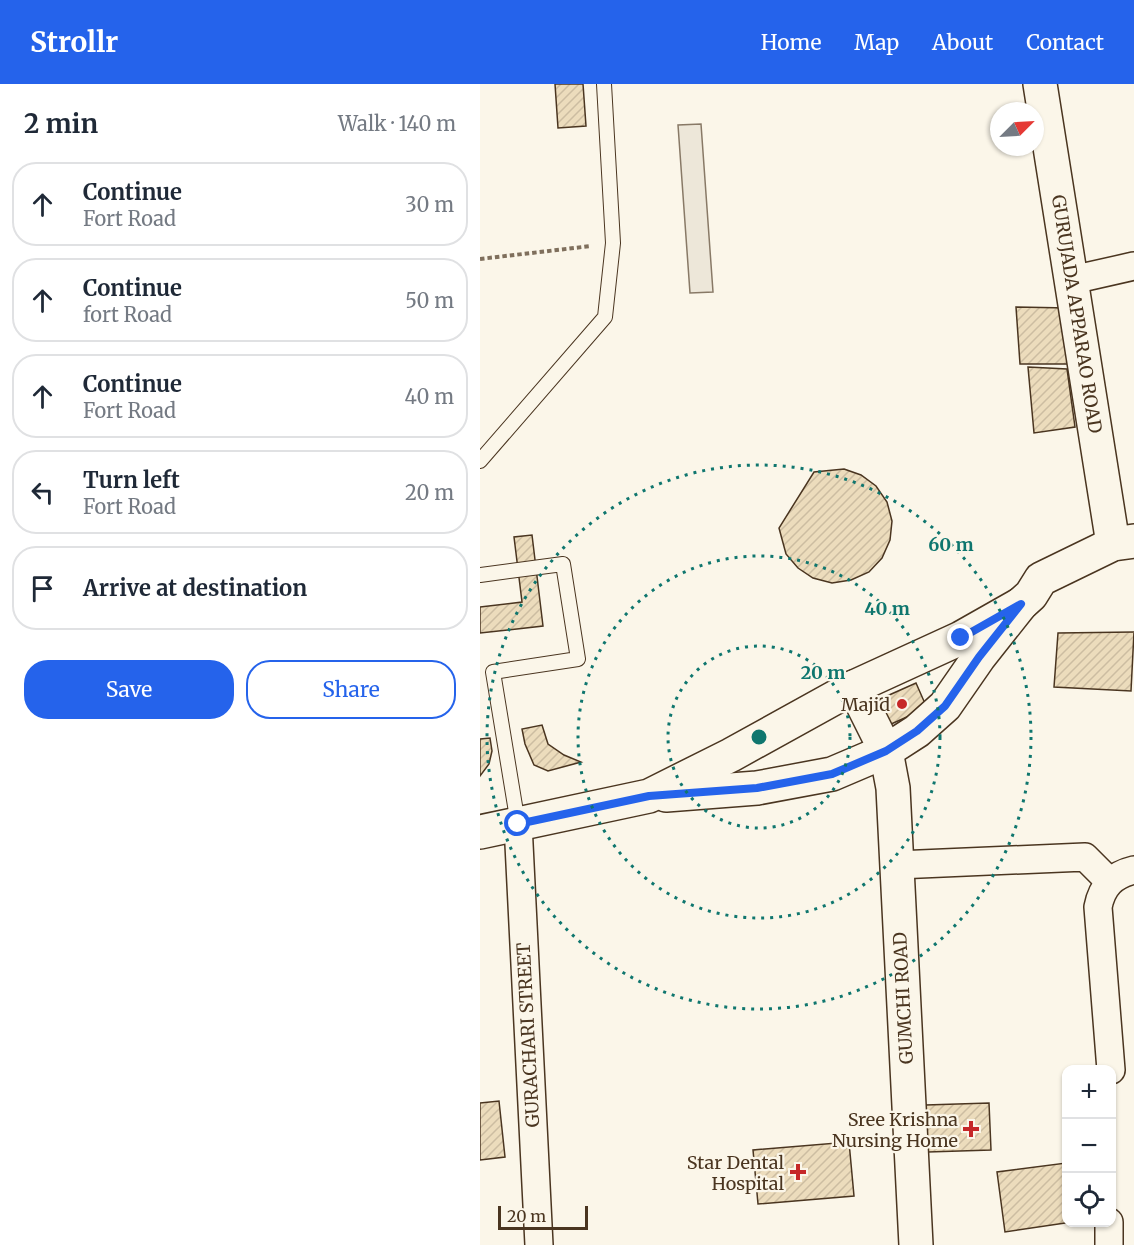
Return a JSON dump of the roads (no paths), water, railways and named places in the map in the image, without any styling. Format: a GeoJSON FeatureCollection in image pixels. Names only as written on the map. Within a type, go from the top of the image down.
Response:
{"type":"FeatureCollection","features":[{"type":"Feature","properties":{"kind":"street","name":"GURUJADA APPARAO ROAD"},"geometry":{"type":"LineString","coordinates":[[1041,84],[1072,280],[1123,542]]}},
{"type":"Feature","properties":{"kind":"street"},"geometry":{"type":"LineString","coordinates":[[1072,280],[1134,266]]}},
{"type":"Feature","properties":{"kind":"street"},"geometry":{"type":"LineString","coordinates":[[480,832],[649,796],[757,788],[832,774],[886,751],[917,731],[945,706],[979,657],[1021,604],[1031,595],[1041,579],[1123,542]]}},
{"type":"Feature","properties":{"kind":"street"},"geometry":{"type":"LineString","coordinates":[[649,796],[731,755],[854,687],[961,638],[1021,604]]}},
{"type":"Feature","properties":{"kind":"street","name":"GUMCHI ROAD"},"geometry":{"type":"LineString","coordinates":[[854,687],[886,751],[893,788],[916,1245]]}},
{"type":"Feature","properties":{"kind":"street","name":"GURACHARI STREET"},"geometry":{"type":"LineString","coordinates":[[518,824],[539,1245]]}},
{"type":"Feature","properties":{"kind":"street"},"geometry":{"type":"LineString","coordinates":[[897,865],[1085,858],[1124,874],[1100,895],[1098,907],[1111,1065]]}},
{"type":"Feature","properties":{"kind":"street"},"geometry":{"type":"LineString","coordinates":[[1108,1245],[1109,1227]]}},
{"type":"Feature","properties":{"kind":"lane"},"geometry":{"type":"LineString","coordinates":[[480,461],[605,316],[613,243],[604,84]]}},
{"type":"Feature","properties":{"kind":"lane"},"geometry":{"type":"LineString","coordinates":[[480,575],[563,564],[578,659],[493,672],[518,824]]}},
{"type":"Feature","properties":{"kind":"place","name":"Majid"},"geometry":{"type":"Point","coordinates":[902,704]}},
{"type":"Feature","properties":{"kind":"place","name":"Sree Krishna Nursing Home"},"geometry":{"type":"Point","coordinates":[971,1129]}},
{"type":"Feature","properties":{"kind":"place","name":"Star Dental Hospital"},"geometry":{"type":"Point","coordinates":[798,1172]}}]}
